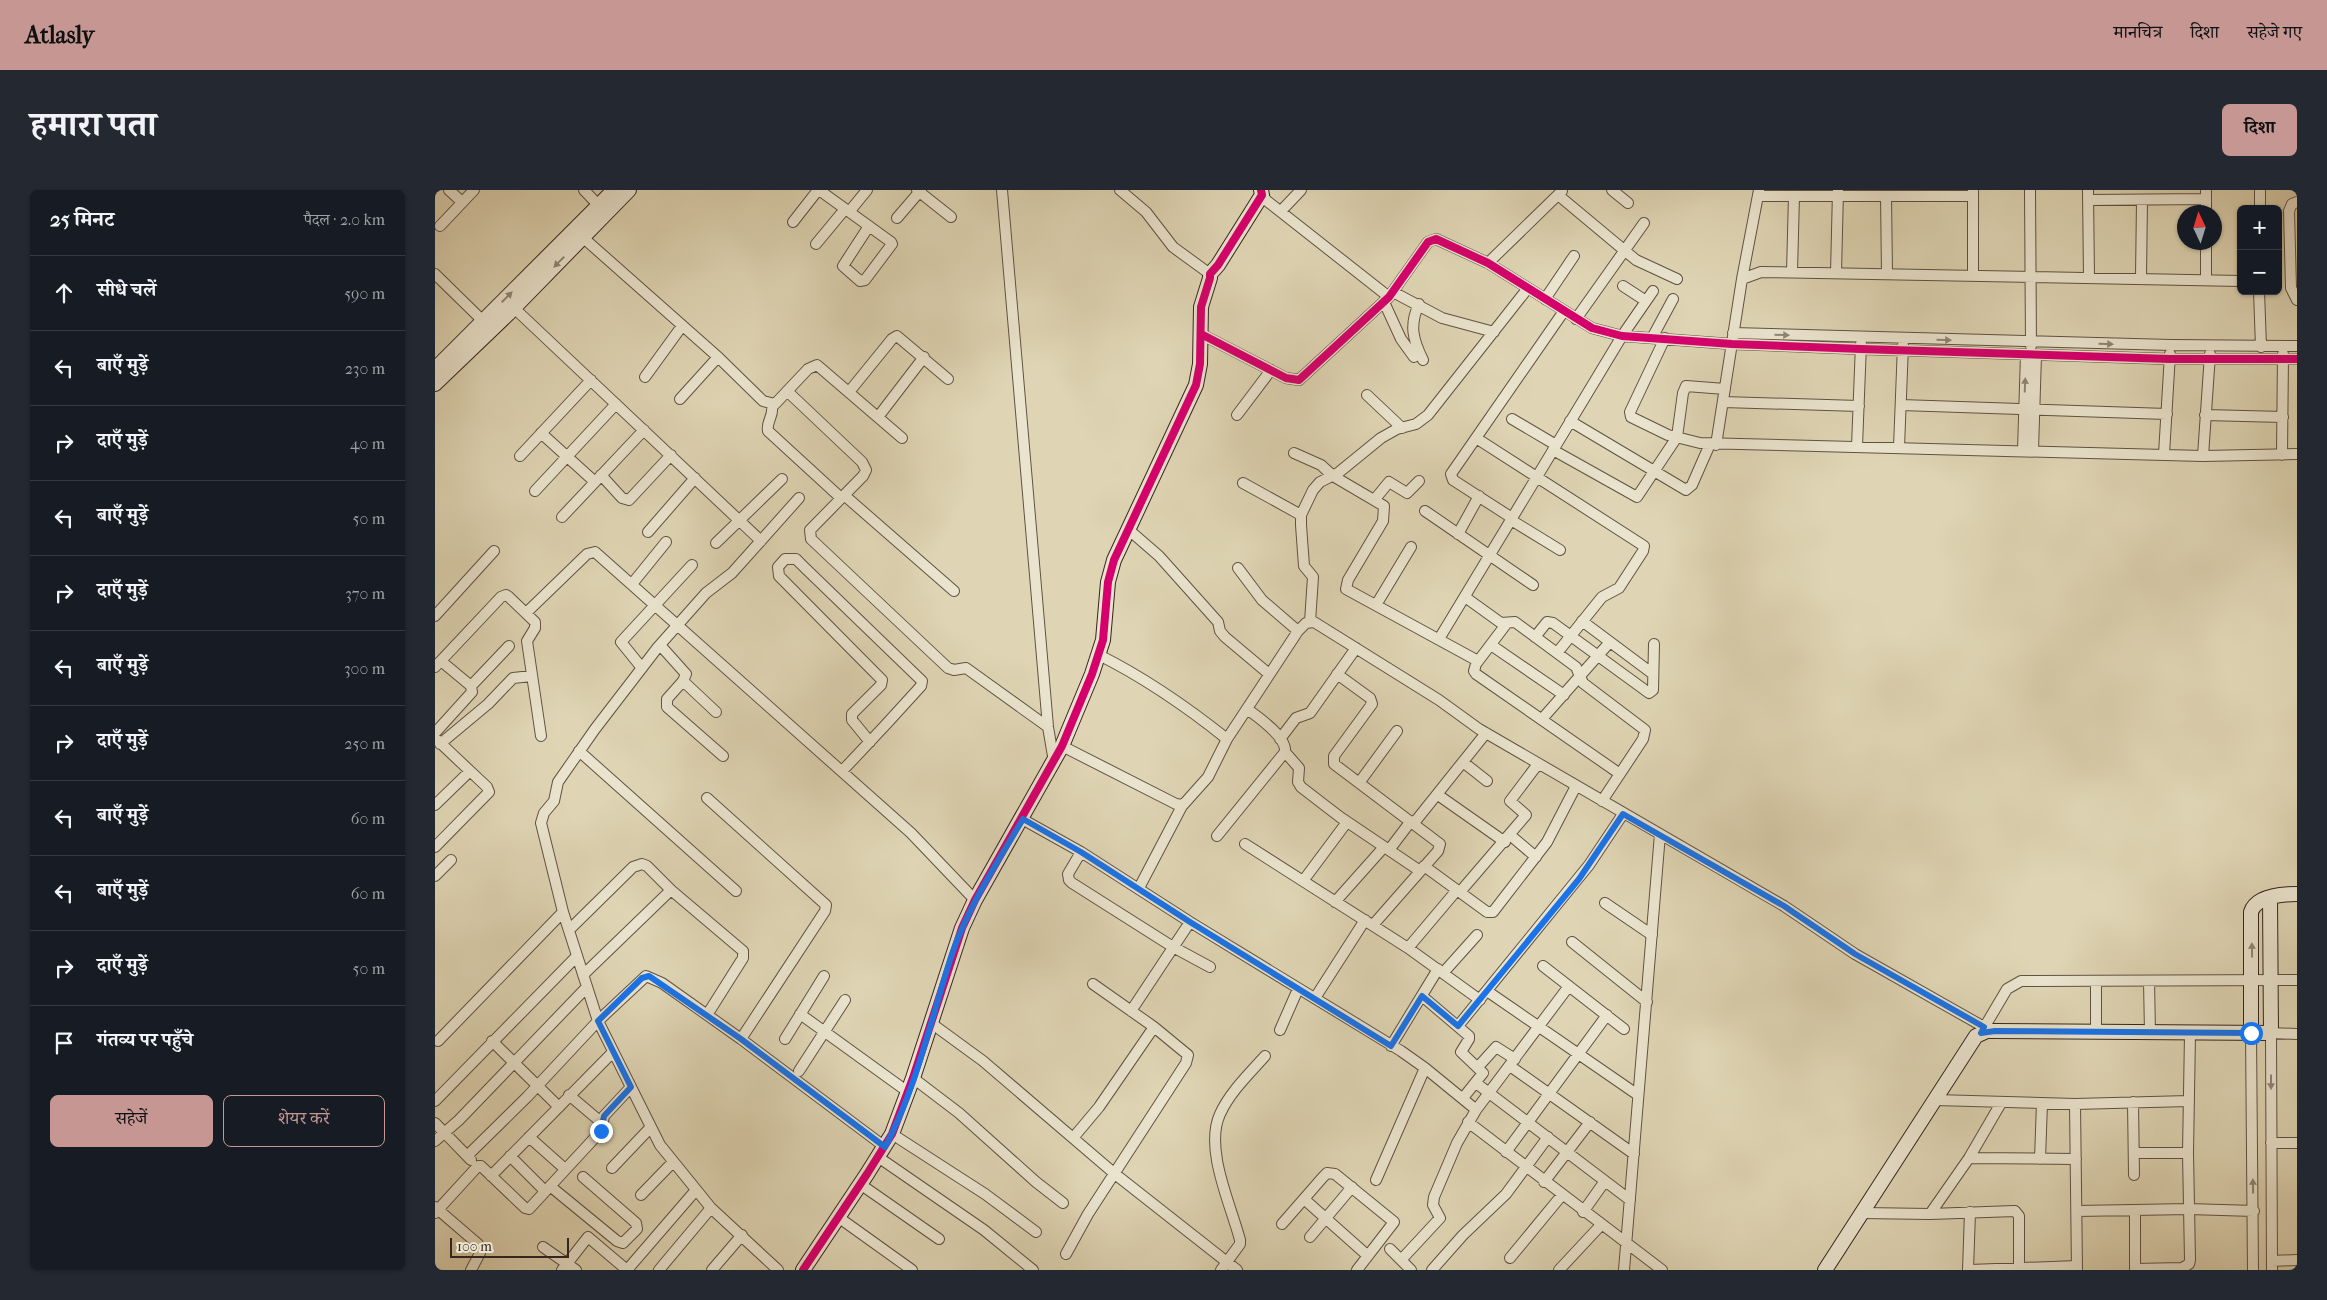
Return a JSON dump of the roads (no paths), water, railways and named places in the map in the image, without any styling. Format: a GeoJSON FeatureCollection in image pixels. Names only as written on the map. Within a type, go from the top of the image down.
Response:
{"type":"FeatureCollection","features":[{"type":"Feature","properties":{"kind":"street"},"geometry":{"type":"LineString","coordinates":[[449,190],[462,202]]}},
{"type":"Feature","properties":{"kind":"street"},"geometry":{"type":"LineString","coordinates":[[440,226],[474,190]]}},
{"type":"Feature","properties":{"kind":"street"},"geometry":{"type":"LineString","coordinates":[[584,190],[603,209]]}},
{"type":"Feature","properties":{"kind":"street"},"geometry":{"type":"LineString","coordinates":[[603,209],[614,190]]}},
{"type":"Feature","properties":{"kind":"street"},"geometry":{"type":"LineString","coordinates":[[435,369],[483,321],[603,209],[629,190]]}},
{"type":"Feature","properties":{"kind":"street"},"geometry":{"type":"LineString","coordinates":[[793,222],[819,190],[847,210],[869,226],[891,242],[892,246],[865,280],[861,281],[843,266],[869,226]]}},
{"type":"Feature","properties":{"kind":"street"},"geometry":{"type":"LineString","coordinates":[[816,244],[867,190]]}},
{"type":"Feature","properties":{"kind":"street"},"geometry":{"type":"LineString","coordinates":[[1002,190],[1048,727],[1054,763]]}},
{"type":"Feature","properties":{"kind":"street"},"geometry":{"type":"LineString","coordinates":[[1120,190],[1145,212],[1173,247],[1209,274]]}},
{"type":"Feature","properties":{"kind":"street"},"geometry":{"type":"LineString","coordinates":[[1281,212],[1301,190]]}},
{"type":"Feature","properties":{"kind":"street"},"geometry":{"type":"LineString","coordinates":[[1612,190],[1628,203]]}},
{"type":"Feature","properties":{"kind":"street"},"geometry":{"type":"LineString","coordinates":[[2028,450],[2031,354],[2030,190]]}},
{"type":"Feature","properties":{"kind":"street"},"geometry":{"type":"LineString","coordinates":[[2260,190],[2260,205]]}},
{"type":"Feature","properties":{"kind":"street"},"geometry":{"type":"LineString","coordinates":[[897,218],[919,191],[951,217]]}},
{"type":"Feature","properties":{"kind":"street"},"geometry":{"type":"LineString","coordinates":[[803,1270],[892,1134],[913,1078],[952,954],[975,900],[1023,819],[1062,746],[1099,655],[1103,640],[1110,572],[1195,385],[1200,364],[1201,307],[1209,282],[1209,274],[1218,266],[1261,192],[1267,201],[1389,297],[1414,301],[1442,318],[1493,332]]}},
{"type":"Feature","properties":{"kind":"street"},"geometry":{"type":"LineString","coordinates":[[1488,264],[1560,193],[1624,251],[1643,264],[1677,280]]}},
{"type":"Feature","properties":{"kind":"street"},"geometry":{"type":"LineString","coordinates":[[1570,421],[1682,488],[1690,489],[1713,444],[1723,402],[1742,279],[1759,193],[1794,196],[1838,193],[1886,196],[1973,193],[1973,276]]}},
{"type":"Feature","properties":{"kind":"street"},"geometry":{"type":"LineString","coordinates":[[1836,273],[1838,193]]}},
{"type":"Feature","properties":{"kind":"street"},"geometry":{"type":"LineString","coordinates":[[2089,278],[2088,195],[2141,200],[2206,195]]}},
{"type":"Feature","properties":{"kind":"street"},"geometry":{"type":"LineString","coordinates":[[1792,272],[1794,196]]}},
{"type":"Feature","properties":{"kind":"street"},"geometry":{"type":"LineString","coordinates":[[1886,196],[1887,274]]}},
{"type":"Feature","properties":{"kind":"street"},"geometry":{"type":"LineString","coordinates":[[2141,200],[2141,278]]}},
{"type":"Feature","properties":{"kind":"street"},"geometry":{"type":"LineString","coordinates":[[2297,202],[2292,204],[2289,211],[2291,280],[2297,300]]}},
{"type":"Feature","properties":{"kind":"street"},"geometry":{"type":"LineString","coordinates":[[1576,319],[1644,223]]}},
{"type":"Feature","properties":{"kind":"street"},"geometry":{"type":"LineString","coordinates":[[435,384],[514,308],[578,234]]}},
{"type":"Feature","properties":{"kind":"street"},"geometry":{"type":"LineString","coordinates":[[578,234],[718,357],[763,401],[772,405]]}},
{"type":"Feature","properties":{"kind":"street"},"geometry":{"type":"LineString","coordinates":[[1201,334],[1291,380],[1299,380],[1389,297],[1432,239],[1442,241],[1488,264],[1576,319],[1605,333],[1622,336],[1731,344],[1861,349],[2170,359],[2297,359]]}},
{"type":"Feature","properties":{"kind":"street"},"geometry":{"type":"LineString","coordinates":[[2206,250],[2206,280]]}},
{"type":"Feature","properties":{"kind":"street"},"geometry":{"type":"LineString","coordinates":[[1545,299],[1574,256]]}},
{"type":"Feature","properties":{"kind":"street"},"geometry":{"type":"LineString","coordinates":[[1742,279],[1755,272],[1792,272],[2237,281]]}},
{"type":"Feature","properties":{"kind":"street"},"geometry":{"type":"LineString","coordinates":[[435,274],[483,321]]}},
{"type":"Feature","properties":{"kind":"street"},"geometry":{"type":"LineString","coordinates":[[1623,286],[1646,301]]}},
{"type":"Feature","properties":{"kind":"street"},"geometry":{"type":"LineString","coordinates":[[1309,622],[1313,578],[1304,566],[1301,515],[1317,485],[1333,476],[1381,438],[1415,424],[1434,409],[1527,288]]}},
{"type":"Feature","properties":{"kind":"street"},"geometry":{"type":"LineString","coordinates":[[1439,639],[1622,336],[1653,291]]}},
{"type":"Feature","properties":{"kind":"street"},"geometry":{"type":"LineString","coordinates":[[2259,295],[2261,347]]}},
{"type":"Feature","properties":{"kind":"street"},"geometry":{"type":"LineString","coordinates":[[1389,297],[1401,340],[1418,359],[1412,327],[1414,301]]}},
{"type":"Feature","properties":{"kind":"street"},"geometry":{"type":"LineString","coordinates":[[1652,338],[1673,298]]}},
{"type":"Feature","properties":{"kind":"street"},"geometry":{"type":"LineString","coordinates":[[514,308],[761,541]]}},
{"type":"Feature","properties":{"kind":"street"},"geometry":{"type":"LineString","coordinates":[[1560,550],[1453,480],[1451,474],[1565,311]]}},
{"type":"Feature","properties":{"kind":"street"},"geometry":{"type":"LineString","coordinates":[[645,377],[682,326]]}},
{"type":"Feature","properties":{"kind":"street"},"geometry":{"type":"LineString","coordinates":[[1733,333],[2076,343],[2297,346]]}},
{"type":"Feature","properties":{"kind":"street"},"geometry":{"type":"LineString","coordinates":[[849,392],[895,336],[900,337],[948,379]]}},
{"type":"Feature","properties":{"kind":"street"},"geometry":{"type":"LineString","coordinates":[[1665,338],[1630,412],[1631,417],[1644,425],[1677,438],[1713,444],[2028,450],[2203,456],[2297,454]]}},
{"type":"Feature","properties":{"kind":"street"},"geometry":{"type":"LineString","coordinates":[[1857,446],[1861,338]]}},
{"type":"Feature","properties":{"kind":"street"},"geometry":{"type":"LineString","coordinates":[[1899,447],[1903,339]]}},
{"type":"Feature","properties":{"kind":"street"},"geometry":{"type":"LineString","coordinates":[[2076,343],[2076,356]]}},
{"type":"Feature","properties":{"kind":"street"},"geometry":{"type":"LineString","coordinates":[[2164,454],[2171,345]]}},
{"type":"Feature","properties":{"kind":"street"},"geometry":{"type":"LineString","coordinates":[[2203,456],[2210,346]]}},
{"type":"Feature","properties":{"kind":"street"},"geometry":{"type":"LineString","coordinates":[[2282,455],[2283,346]]}},
{"type":"Feature","properties":{"kind":"street"},"geometry":{"type":"LineString","coordinates":[[680,399],[718,357]]}},
{"type":"Feature","properties":{"kind":"street"},"geometry":{"type":"LineString","coordinates":[[878,416],[924,358]]}},
{"type":"Feature","properties":{"kind":"street"},"geometry":{"type":"LineString","coordinates":[[772,405],[811,366],[817,365],[902,438]]}},
{"type":"Feature","properties":{"kind":"street"},"geometry":{"type":"LineString","coordinates":[[1237,415],[1271,370]]}},
{"type":"Feature","properties":{"kind":"street"},"geometry":{"type":"LineString","coordinates":[[520,456],[591,380]]}},
{"type":"Feature","properties":{"kind":"street"},"geometry":{"type":"LineString","coordinates":[[1512,419],[1554,448],[1635,497],[1639,495],[1677,438],[1683,393],[1686,386],[1725,388]]}},
{"type":"Feature","properties":{"kind":"street"},"geometry":{"type":"LineString","coordinates":[[787,391],[865,466],[866,472],[810,530],[811,539],[949,668],[954,670],[965,668],[1048,727]]}},
{"type":"Feature","properties":{"kind":"street"},"geometry":{"type":"LineString","coordinates":[[1367,395],[1403,428]]}},
{"type":"Feature","properties":{"kind":"street"},"geometry":{"type":"LineString","coordinates":[[1723,402],[1859,406]]}},
{"type":"Feature","properties":{"kind":"street"},"geometry":{"type":"LineString","coordinates":[[535,491],[616,404]]}},
{"type":"Feature","properties":{"kind":"street"},"geometry":{"type":"LineString","coordinates":[[772,405],[773,414],[767,426],[768,430],[842,497],[954,591]]}},
{"type":"Feature","properties":{"kind":"street"},"geometry":{"type":"LineString","coordinates":[[1901,405],[2167,414]]}},
{"type":"Feature","properties":{"kind":"street"},"geometry":{"type":"LineString","coordinates":[[2205,415],[2283,417]]}},
{"type":"Feature","properties":{"kind":"street"},"geometry":{"type":"LineString","coordinates":[[562,517],[643,430]]}},
{"type":"Feature","properties":{"kind":"street"},"geometry":{"type":"LineString","coordinates":[[541,434],[622,498],[629,500],[671,455]]}},
{"type":"Feature","properties":{"kind":"street"},"geometry":{"type":"LineString","coordinates":[[1476,438],[1644,546],[1643,551],[1619,588],[1602,597],[1557,653]]}},
{"type":"Feature","properties":{"kind":"street"},"geometry":{"type":"LineString","coordinates":[[1294,453],[1321,465],[1333,476],[1384,506],[1385,516],[1346,585],[1349,591],[1479,661]]}},
{"type":"Feature","properties":{"kind":"street"},"geometry":{"type":"LineString","coordinates":[[649,532],[695,478]]}},
{"type":"Feature","properties":{"kind":"street"},"geometry":{"type":"LineString","coordinates":[[716,543],[782,478]]}},
{"type":"Feature","properties":{"kind":"street"},"geometry":{"type":"LineString","coordinates":[[1375,499],[1389,482],[1407,493],[1419,481]]}},
{"type":"Feature","properties":{"kind":"street"},"geometry":{"type":"LineString","coordinates":[[1243,483],[1301,515]]}},
{"type":"Feature","properties":{"kind":"street"},"geometry":{"type":"LineString","coordinates":[[1458,534],[1479,496]]}},
{"type":"Feature","properties":{"kind":"street"},"geometry":{"type":"LineString","coordinates":[[778,1270],[711,1208],[660,1145],[598,1021],[563,912],[557,881],[542,830],[541,818],[554,801],[558,782],[579,751],[660,645],[706,593],[729,577],[799,498]]}},
{"type":"Feature","properties":{"kind":"street"},"geometry":{"type":"LineString","coordinates":[[1425,512],[1533,585]]}},
{"type":"Feature","properties":{"kind":"street"},"geometry":{"type":"LineString","coordinates":[[1129,530],[1178,575],[1219,622],[1220,631],[1225,637],[1269,674]]}},
{"type":"Feature","properties":{"kind":"street"},"geometry":{"type":"LineString","coordinates":[[632,584],[666,542]]}},
{"type":"Feature","properties":{"kind":"street"},"geometry":{"type":"LineString","coordinates":[[1376,605],[1411,547]]}},
{"type":"Feature","properties":{"kind":"street"},"geometry":{"type":"LineString","coordinates":[[435,616],[494,551]]}},
{"type":"Feature","properties":{"kind":"street"},"geometry":{"type":"LineString","coordinates":[[526,613],[590,552],[595,552],[911,833],[975,900]]}},
{"type":"Feature","properties":{"kind":"street"},"geometry":{"type":"LineString","coordinates":[[842,772],[870,742],[911,698],[923,681],[796,559],[785,559],[778,567],[779,576],[882,680],[881,685],[853,712],[852,717],[870,742]]}},
{"type":"Feature","properties":{"kind":"street"},"geometry":{"type":"LineString","coordinates":[[642,668],[621,642],[692,565]]}},
{"type":"Feature","properties":{"kind":"street"},"geometry":{"type":"LineString","coordinates":[[1238,568],[1262,600],[1298,630]]}},
{"type":"Feature","properties":{"kind":"street"},"geometry":{"type":"LineString","coordinates":[[435,733],[472,692],[471,686],[438,663],[504,595],[509,597],[526,613],[535,625],[527,639],[541,736]]}},
{"type":"Feature","properties":{"kind":"street"},"geometry":{"type":"LineString","coordinates":[[1465,597],[1501,622],[1515,622],[1576,667],[1586,686],[1645,730],[1643,740],[1602,801]]}},
{"type":"Feature","properties":{"kind":"street"},"geometry":{"type":"LineString","coordinates":[[1139,888],[1182,806],[1206,780],[1227,739],[1298,630],[1309,622],[1314,622],[1439,700],[1486,733],[1784,906],[1855,954],[1983,1030],[2297,1034]]}},
{"type":"Feature","properties":{"kind":"street"},"geometry":{"type":"LineString","coordinates":[[1535,637],[1544,625],[1550,622],[1649,693],[1653,690],[1654,644]]}},
{"type":"Feature","properties":{"kind":"street"},"geometry":{"type":"LineString","coordinates":[[1582,622],[1653,674]]}},
{"type":"Feature","properties":{"kind":"street"},"geometry":{"type":"LineString","coordinates":[[1507,623],[1474,667],[1476,674],[1620,774]]}},
{"type":"Feature","properties":{"kind":"street"},"geometry":{"type":"LineString","coordinates":[[1542,719],[1610,642]]}},
{"type":"Feature","properties":{"kind":"street"},"geometry":{"type":"LineString","coordinates":[[660,645],[685,672],[683,681],[667,699],[667,707],[723,756]]}},
{"type":"Feature","properties":{"kind":"street"},"geometry":{"type":"LineString","coordinates":[[1491,645],[1564,695]]}},
{"type":"Feature","properties":{"kind":"street"},"geometry":{"type":"LineString","coordinates":[[471,686],[509,646]]}},
{"type":"Feature","properties":{"kind":"street"},"geometry":{"type":"LineString","coordinates":[[1280,739],[1297,718],[1310,713],[1355,648]]}},
{"type":"Feature","properties":{"kind":"street"},"geometry":{"type":"LineString","coordinates":[[1099,655],[1147,681],[1191,710],[1227,739]]}},
{"type":"Feature","properties":{"kind":"street"},"geometry":{"type":"LineString","coordinates":[[1315,998],[1369,922],[1422,869],[1438,850],[1440,844],[1337,766],[1333,758],[1371,709],[1372,701],[1337,674]]}},
{"type":"Feature","properties":{"kind":"street"},"geometry":{"type":"LineString","coordinates":[[435,755],[439,743],[488,704],[513,678],[532,676]]}},
{"type":"Feature","properties":{"kind":"street"},"geometry":{"type":"LineString","coordinates":[[683,681],[716,712]]}},
{"type":"Feature","properties":{"kind":"street"},"geometry":{"type":"LineString","coordinates":[[1217,836],[1285,752],[1285,745],[1267,724],[1247,709]]}},
{"type":"Feature","properties":{"kind":"street"},"geometry":{"type":"LineString","coordinates":[[1359,783],[1397,731]]}},
{"type":"Feature","properties":{"kind":"street"},"geometry":{"type":"LineString","coordinates":[[1335,902],[1438,795],[1486,733]]}},
{"type":"Feature","properties":{"kind":"street"},"geometry":{"type":"LineString","coordinates":[[435,847],[489,794],[487,787],[439,743]]}},
{"type":"Feature","properties":{"kind":"street"},"geometry":{"type":"LineString","coordinates":[[1062,746],[1182,806]]}},
{"type":"Feature","properties":{"kind":"street"},"geometry":{"type":"LineString","coordinates":[[579,751],[736,891]]}},
{"type":"Feature","properties":{"kind":"street"},"geometry":{"type":"LineString","coordinates":[[1285,752],[1299,768],[1299,785],[1347,822],[1386,848],[1459,891],[1487,912],[1493,912],[1536,858],[1554,830],[1576,786]]}},
{"type":"Feature","properties":{"kind":"street"},"geometry":{"type":"LineString","coordinates":[[1463,762],[1487,781]]}},
{"type":"Feature","properties":{"kind":"street"},"geometry":{"type":"LineString","coordinates":[[1408,948],[1508,838],[1526,815],[1510,801],[1538,764]]}},
{"type":"Feature","properties":{"kind":"street"},"geometry":{"type":"LineString","coordinates":[[435,805],[469,772]]}},
{"type":"Feature","properties":{"kind":"street"},"geometry":{"type":"LineString","coordinates":[[1438,795],[1508,838],[1536,858]]}},
{"type":"Feature","properties":{"kind":"street"},"geometry":{"type":"LineString","coordinates":[[707,798],[826,905],[825,911],[741,1039]]}},
{"type":"Feature","properties":{"kind":"street"},"geometry":{"type":"LineString","coordinates":[[1458,1026],[1584,872],[1623,814]]}},
{"type":"Feature","properties":{"kind":"street"},"geometry":{"type":"LineString","coordinates":[[1023,819],[1081,852],[1190,922],[1391,1046],[1425,1068],[1476,1110]]}},
{"type":"Feature","properties":{"kind":"street"},"geometry":{"type":"LineString","coordinates":[[1303,881],[1347,822]]}},
{"type":"Feature","properties":{"kind":"street"},"geometry":{"type":"LineString","coordinates":[[1624,1270],[1660,834]]}},
{"type":"Feature","properties":{"kind":"street"},"geometry":{"type":"LineString","coordinates":[[1245,844],[1369,922],[1480,1000]]}},
{"type":"Feature","properties":{"kind":"street"},"geometry":{"type":"LineString","coordinates":[[1081,852],[1068,874],[1069,880],[1173,947],[1210,967]]}},
{"type":"Feature","properties":{"kind":"street"},"geometry":{"type":"LineString","coordinates":[[435,876],[451,860]]}},
{"type":"Feature","properties":{"kind":"street"},"geometry":{"type":"LineString","coordinates":[[570,929],[637,865],[647,866],[671,890],[744,953],[743,958],[707,1015]]}},
{"type":"Feature","properties":{"kind":"street"},"geometry":{"type":"LineString","coordinates":[[583,975],[671,890]]}},
{"type":"Feature","properties":{"kind":"street"},"geometry":{"type":"LineString","coordinates":[[2253,1270],[2251,912],[2258,902],[2270,898],[2297,894]]}},
{"type":"Feature","properties":{"kind":"street"},"geometry":{"type":"LineString","coordinates":[[2270,898],[2272,1265],[2297,1260]]}},
{"type":"Feature","properties":{"kind":"street"},"geometry":{"type":"LineString","coordinates":[[1605,903],[1652,935]]}},
{"type":"Feature","properties":{"kind":"street"},"geometry":{"type":"LineString","coordinates":[[438,1041],[563,912]]}},
{"type":"Feature","properties":{"kind":"street"},"geometry":{"type":"LineString","coordinates":[[1131,1011],[1190,922]]}},
{"type":"Feature","properties":{"kind":"street"},"geometry":{"type":"LineString","coordinates":[[1391,1046],[1440,971],[1477,935]]}},
{"type":"Feature","properties":{"kind":"street"},"geometry":{"type":"LineString","coordinates":[[1572,942],[1647,1002]]}},
{"type":"Feature","properties":{"kind":"street"},"geometry":{"type":"LineString","coordinates":[[435,1101],[577,956]]}},
{"type":"Feature","properties":{"kind":"street"},"geometry":{"type":"LineString","coordinates":[[1543,966],[1624,1029]]}},
{"type":"Feature","properties":{"kind":"street"},"geometry":{"type":"LineString","coordinates":[[467,1156],[538,1085],[598,1021],[646,976],[662,983],[741,1039],[881,1152],[984,1230],[1033,1270]]}},
{"type":"Feature","properties":{"kind":"street"},"geometry":{"type":"LineString","coordinates":[[785,1039],[824,976]]}},
{"type":"Feature","properties":{"kind":"street"},"geometry":{"type":"LineString","coordinates":[[1825,1270],[1935,1100],[1983,1030],[2007,989],[2016,983],[2297,980]]}},
{"type":"Feature","properties":{"kind":"street"},"geometry":{"type":"LineString","coordinates":[[2096,981],[2096,1032]]}},
{"type":"Feature","properties":{"kind":"street"},"geometry":{"type":"LineString","coordinates":[[2149,981],[2150,1033]]}},
{"type":"Feature","properties":{"kind":"street"},"geometry":{"type":"LineString","coordinates":[[1066,1254],[1088,1214],[1187,1059],[1187,1053],[1093,984]]}},
{"type":"Feature","properties":{"kind":"street"},"geometry":{"type":"LineString","coordinates":[[1401,1260],[1440,1218],[1433,1205],[1435,1197],[1468,1122],[1569,986]]}},
{"type":"Feature","properties":{"kind":"street"},"geometry":{"type":"LineString","coordinates":[[435,1141],[459,1120],[586,988]]}},
{"type":"Feature","properties":{"kind":"street"},"geometry":{"type":"LineString","coordinates":[[1280,1030],[1298,989]]}},
{"type":"Feature","properties":{"kind":"street"},"geometry":{"type":"LineString","coordinates":[[1487,991],[1639,1095]]}},
{"type":"Feature","properties":{"kind":"street"},"geometry":{"type":"LineString","coordinates":[[1422,996],[1458,1026],[1469,1039],[1461,1052],[1483,1073],[1463,1098]]}},
{"type":"Feature","properties":{"kind":"street"},"geometry":{"type":"LineString","coordinates":[[799,1071],[845,1000]]}},
{"type":"Feature","properties":{"kind":"street"},"geometry":{"type":"LineString","coordinates":[[800,1014],[908,1092]]}},
{"type":"Feature","properties":{"kind":"street"},"geometry":{"type":"LineString","coordinates":[[1506,1152],[1607,1015]]}},
{"type":"Feature","properties":{"kind":"street"},"geometry":{"type":"LineString","coordinates":[[931,1023],[983,1061],[1224,1266],[1237,1270]]}},
{"type":"Feature","properties":{"kind":"street"},"geometry":{"type":"LineString","coordinates":[[1073,1138],[1110,1093],[1154,1027]]}},
{"type":"Feature","properties":{"kind":"street"},"geometry":{"type":"LineString","coordinates":[[2135,1210],[2135,1270],[2182,1268],[2189,1264],[2190,1034]]}},
{"type":"Feature","properties":{"kind":"street"},"geometry":{"type":"LineString","coordinates":[[492,1041],[559,1106]]}},
{"type":"Feature","properties":{"kind":"street"},"geometry":{"type":"LineString","coordinates":[[1478,1067],[1495,1047],[1549,1094],[1633,1154]]}},
{"type":"Feature","properties":{"kind":"street"},"geometry":{"type":"LineString","coordinates":[[491,1176],[613,1052]]}},
{"type":"Feature","properties":{"kind":"street"},"geometry":{"type":"LineString","coordinates":[[1224,1266],[1240,1244],[1240,1240],[1219,1167],[1215,1134],[1217,1121],[1232,1094],[1265,1056]]}},
{"type":"Feature","properties":{"kind":"street"},"geometry":{"type":"LineString","coordinates":[[1376,1180],[1425,1068]]}},
{"type":"Feature","properties":{"kind":"street"},"geometry":{"type":"LineString","coordinates":[[913,1078],[959,1113],[1036,1182],[1063,1203]]}},
{"type":"Feature","properties":{"kind":"street"},"geometry":{"type":"LineString","coordinates":[[1476,1083],[1630,1200]]}},
{"type":"Feature","properties":{"kind":"street"},"geometry":{"type":"LineString","coordinates":[[435,1123],[467,1156],[527,1209],[601,1131],[601,1123],[604,1116],[631,1087]]}},
{"type":"Feature","properties":{"kind":"street"},"geometry":{"type":"LineString","coordinates":[[569,1095],[601,1123]]}},
{"type":"Feature","properties":{"kind":"street"},"geometry":{"type":"LineString","coordinates":[[1935,1100],[2042,1104],[2189,1101]]}},
{"type":"Feature","properties":{"kind":"street"},"geometry":{"type":"LineString","coordinates":[[2133,1102],[2134,1175]]}},
{"type":"Feature","properties":{"kind":"street"},"geometry":{"type":"LineString","coordinates":[[1930,1214],[1969,1158],[2001,1103]]}},
{"type":"Feature","properties":{"kind":"street"},"geometry":{"type":"LineString","coordinates":[[2040,1158],[2042,1104]]}},
{"type":"Feature","properties":{"kind":"street"},"geometry":{"type":"LineString","coordinates":[[1969,1212],[1969,1270],[2077,1268],[2075,1104]]}},
{"type":"Feature","properties":{"kind":"street"},"geometry":{"type":"LineString","coordinates":[[1468,1122],[1583,1212],[1662,1270]]}},
{"type":"Feature","properties":{"kind":"street"},"geometry":{"type":"LineString","coordinates":[[1544,1182],[1590,1122]]}},
{"type":"Feature","properties":{"kind":"street"},"geometry":{"type":"LineString","coordinates":[[612,1168],[651,1127]]}},
{"type":"Feature","properties":{"kind":"street"},"geometry":{"type":"LineString","coordinates":[[892,1134],[985,1194],[1036,1232]]}},
{"type":"Feature","properties":{"kind":"street"},"geometry":{"type":"LineString","coordinates":[[529,1137],[565,1169]]}},
{"type":"Feature","properties":{"kind":"street"},"geometry":{"type":"LineString","coordinates":[[1432,1270],[1463,1235],[1506,1194],[1548,1137]]}},
{"type":"Feature","properties":{"kind":"street"},"geometry":{"type":"LineString","coordinates":[[2271,1143],[2297,1143]]}},
{"type":"Feature","properties":{"kind":"street"},"geometry":{"type":"LineString","coordinates":[[2134,1153],[2188,1153]]}},
{"type":"Feature","properties":{"kind":"street"},"geometry":{"type":"LineString","coordinates":[[510,1156],[617,1242],[623,1243],[637,1229],[636,1222],[583,1177]]}},
{"type":"Feature","properties":{"kind":"street"},"geometry":{"type":"LineString","coordinates":[[1969,1158],[2076,1159]]}},
{"type":"Feature","properties":{"kind":"street"},"geometry":{"type":"LineString","coordinates":[[641,1195],[673,1162]]}},
{"type":"Feature","properties":{"kind":"street"},"geometry":{"type":"LineString","coordinates":[[471,1270],[480,1253],[478,1244],[436,1210],[478,1166]]}},
{"type":"Feature","properties":{"kind":"street"},"geometry":{"type":"LineString","coordinates":[[1282,1224],[1327,1173],[1335,1174],[1394,1222],[1357,1270]]}},
{"type":"Feature","properties":{"kind":"street"},"geometry":{"type":"LineString","coordinates":[[1583,1212],[1605,1181]]}},
{"type":"Feature","properties":{"kind":"street"},"geometry":{"type":"LineString","coordinates":[[861,1184],[939,1239]]}},
{"type":"Feature","properties":{"kind":"street"},"geometry":{"type":"LineString","coordinates":[[1310,1238],[1352,1187]]}},
{"type":"Feature","properties":{"kind":"street"},"geometry":{"type":"LineString","coordinates":[[564,1266],[589,1237],[627,1270],[696,1190]]}},
{"type":"Feature","properties":{"kind":"street"},"geometry":{"type":"LineString","coordinates":[[1509,1258],[1562,1195]]}},
{"type":"Feature","properties":{"kind":"street"},"geometry":{"type":"LineString","coordinates":[[1304,1199],[1368,1256]]}},
{"type":"Feature","properties":{"kind":"street"},"geometry":{"type":"LineString","coordinates":[[659,1270],[711,1208]]}},
{"type":"Feature","properties":{"kind":"street"},"geometry":{"type":"LineString","coordinates":[[2077,1211],[2189,1210],[2254,1212]]}},
{"type":"Feature","properties":{"kind":"street"},"geometry":{"type":"LineString","coordinates":[[1863,1213],[1930,1214],[2012,1211],[2018,1213],[2019,1268]]}},
{"type":"Feature","properties":{"kind":"street"},"geometry":{"type":"LineString","coordinates":[[838,1218],[912,1270]]}},
{"type":"Feature","properties":{"kind":"street"},"geometry":{"type":"LineString","coordinates":[[1559,1270],[1601,1225]]}},
{"type":"Feature","properties":{"kind":"street"},"geometry":{"type":"LineString","coordinates":[[712,1270],[742,1235]]}},
{"type":"Feature","properties":{"kind":"street"},"geometry":{"type":"LineString","coordinates":[[543,1247],[564,1266],[576,1270]]}},
{"type":"Feature","properties":{"kind":"street"},"geometry":{"type":"LineString","coordinates":[[1390,1248],[1411,1270]]}}]}
